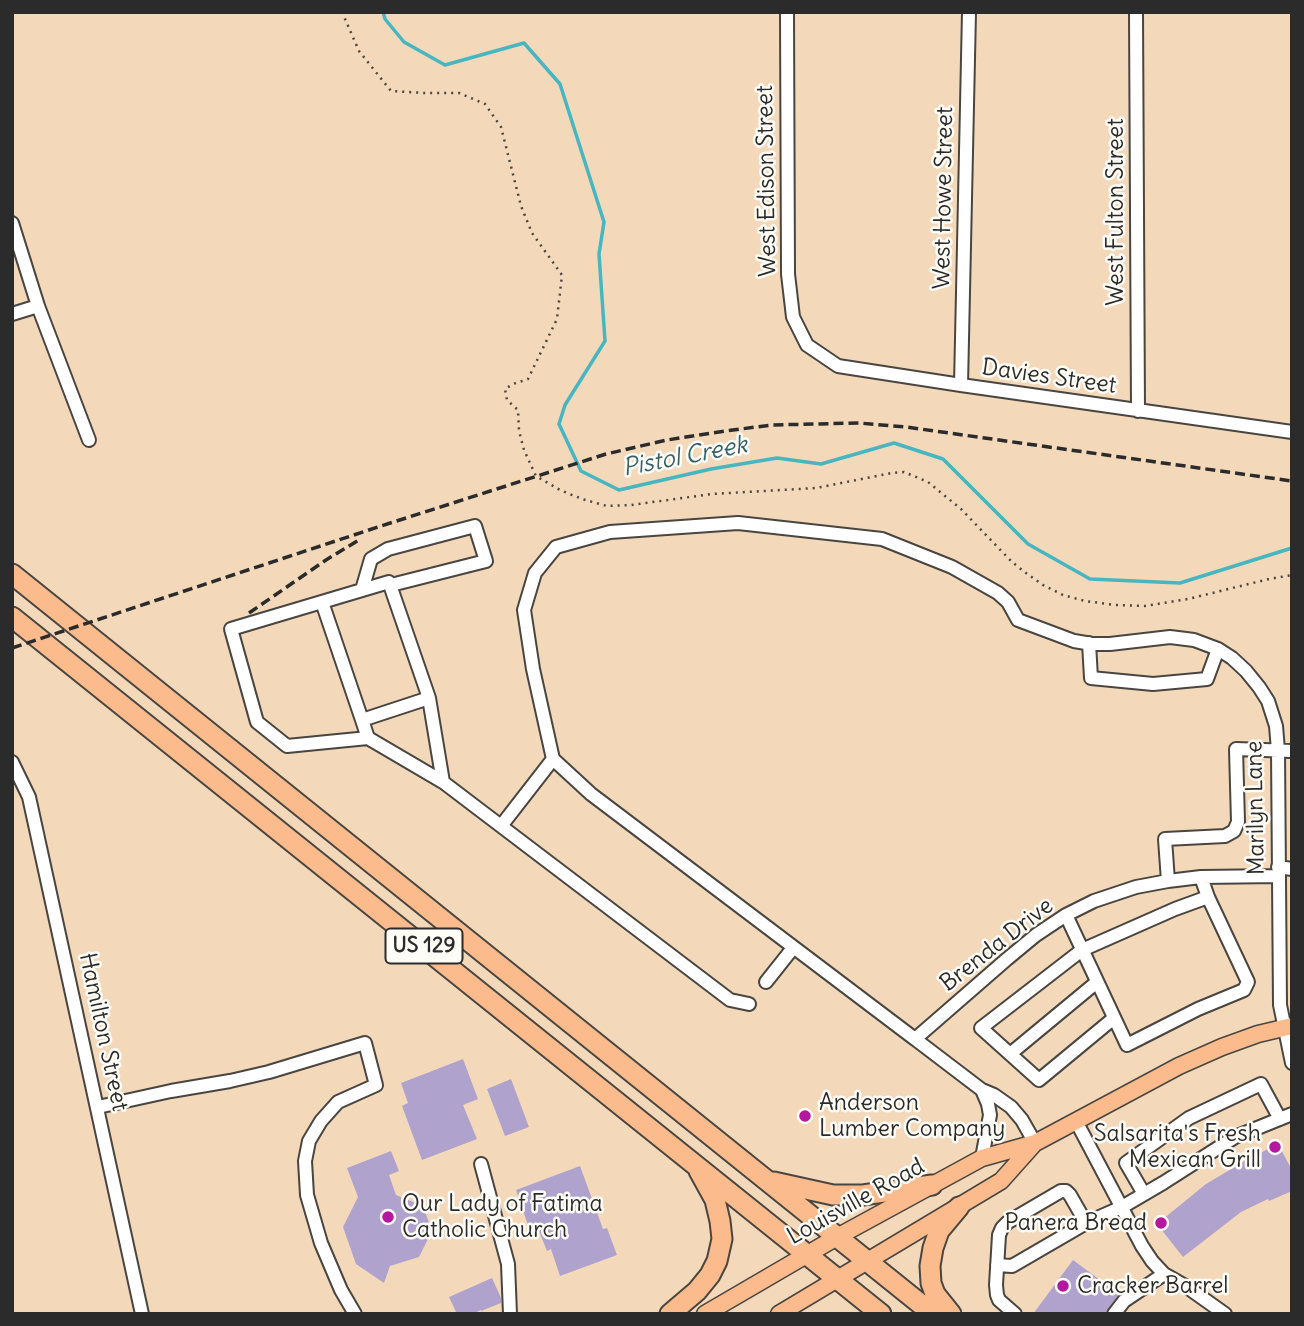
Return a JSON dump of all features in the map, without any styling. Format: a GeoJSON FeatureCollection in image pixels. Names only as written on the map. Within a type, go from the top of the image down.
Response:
{"type":"FeatureCollection","features":[{"type":"Feature","properties":{"kind":"highway","name":"US 129"},"geometry":{"type":"LineString","coordinates":[[12,574],[933,1314]]}},
{"type":"Feature","properties":{"kind":"highway","name":"US 129"},"geometry":{"type":"LineString","coordinates":[[12,617],[881,1314]]}},
{"type":"Feature","properties":{"kind":"highway"},"geometry":{"type":"LineString","coordinates":[[670,1314],[697,1291],[710,1275],[717,1261],[722,1239],[715,1200],[695,1164]]}},
{"type":"Feature","properties":{"kind":"highway"},"geometry":{"type":"LineString","coordinates":[[769,1181],[833,1195],[863,1195],[932,1185]]}},
{"type":"Feature","properties":{"kind":"highway"},"geometry":{"type":"LineString","coordinates":[[951,1314],[935,1294],[930,1266],[939,1231],[959,1207]]}},
{"type":"Feature","properties":{"kind":"main road","name":"Louisville Road"},"geometry":{"type":"LineString","coordinates":[[705,1314],[837,1237],[982,1158],[1035,1143],[1180,1066],[1258,1034],[1288,1026]]}},
{"type":"Feature","properties":{"kind":"main road","name":"Louisville Road"},"geometry":{"type":"LineString","coordinates":[[779,1314],[1001,1181],[1035,1143]]}},
{"type":"Feature","properties":{"kind":"street","name":"West Edison Street"},"geometry":{"type":"LineString","coordinates":[[787,12],[788,274],[793,317],[807,345]]}},
{"type":"Feature","properties":{"kind":"street","name":"West Howe Street"},"geometry":{"type":"LineString","coordinates":[[961,385],[969,12]]}},
{"type":"Feature","properties":{"kind":"street","name":"West Fulton Street"},"geometry":{"type":"LineString","coordinates":[[1136,12],[1138,411]]}},
{"type":"Feature","properties":{"kind":"street"},"geometry":{"type":"LineString","coordinates":[[12,223],[38,306],[89,440]]}},
{"type":"Feature","properties":{"kind":"street"},"geometry":{"type":"LineString","coordinates":[[12,314],[38,306]]}},
{"type":"Feature","properties":{"kind":"street","name":"Davies Street"},"geometry":{"type":"LineString","coordinates":[[807,345],[838,366],[1292,432]]}},
{"type":"Feature","properties":{"kind":"street","name":"Marilyn Lane"},"geometry":{"type":"LineString","coordinates":[[553,759],[533,669],[524,610],[535,573],[556,547],[610,532],[738,523],[882,539],[952,567],[998,593],[1008,602],[1018,620],[1074,640],[1110,644],[1170,637],[1194,640],[1218,649],[1247,671],[1268,701],[1285,750],[1285,804],[1278,872],[1280,1005],[1288,1026],[1292,1063]]}},
{"type":"Feature","properties":{"kind":"street"},"geometry":{"type":"LineString","coordinates":[[362,590],[370,559],[388,549],[475,526],[486,561],[391,585]]}},
{"type":"Feature","properties":{"kind":"street"},"geometry":{"type":"LineString","coordinates":[[443,782],[429,698],[390,582],[231,629],[257,722],[287,746],[368,738],[443,782],[730,1000],[749,1004]]}},
{"type":"Feature","properties":{"kind":"street"},"geometry":{"type":"LineString","coordinates":[[322,602],[368,738]]}},
{"type":"Feature","properties":{"kind":"street"},"geometry":{"type":"LineString","coordinates":[[1089,643],[1091,678],[1153,684],[1206,679],[1218,649]]}},
{"type":"Feature","properties":{"kind":"street"},"geometry":{"type":"LineString","coordinates":[[362,720],[429,698]]}},
{"type":"Feature","properties":{"kind":"street"},"geometry":{"type":"LineString","coordinates":[[1168,881],[1165,839],[1225,836],[1234,831],[1238,822],[1236,749],[1285,750]]}},
{"type":"Feature","properties":{"kind":"street"},"geometry":{"type":"LineString","coordinates":[[501,826],[553,759],[591,794],[793,948],[982,1090],[1011,1107],[1035,1143]]}},
{"type":"Feature","properties":{"kind":"street","name":"Hamilton Street"},"geometry":{"type":"LineString","coordinates":[[12,762],[18,785],[29,797],[142,1314]]}},
{"type":"Feature","properties":{"kind":"street","name":"Brenda Drive"},"geometry":{"type":"LineString","coordinates":[[915,1040],[1036,935],[1094,901],[1136,887],[1168,881],[1292,869]]}},
{"type":"Feature","properties":{"kind":"street"},"geometry":{"type":"LineString","coordinates":[[1066,915],[1127,1045],[1198,1009],[1244,990],[1248,982],[1201,877]]}},
{"type":"Feature","properties":{"kind":"street"},"geometry":{"type":"LineString","coordinates":[[1114,1018],[1039,1080],[981,1028],[1082,950],[1208,897]]}},
{"type":"Feature","properties":{"kind":"street"},"geometry":{"type":"LineString","coordinates":[[766,982],[793,948]]}},
{"type":"Feature","properties":{"kind":"street"},"geometry":{"type":"LineString","coordinates":[[1010,1054],[1097,982]]}},
{"type":"Feature","properties":{"kind":"street"},"geometry":{"type":"LineString","coordinates":[[98,1107],[269,1072],[365,1043],[376,1085],[338,1102],[321,1121],[309,1141],[305,1161],[307,1195],[321,1243],[341,1290],[355,1314]]}},
{"type":"Feature","properties":{"kind":"street"},"geometry":{"type":"LineString","coordinates":[[997,1265],[1012,1266],[1086,1223],[1122,1207],[1144,1194],[1235,1137],[1286,1116],[1261,1084],[1189,1118],[1126,1163],[1144,1194]]}},
{"type":"Feature","properties":{"kind":"street"},"geometry":{"type":"LineString","coordinates":[[982,1090],[990,1115],[982,1158]]}},
{"type":"Feature","properties":{"kind":"street"},"geometry":{"type":"LineString","coordinates":[[1076,1121],[1152,1261],[1164,1273],[1225,1314]]}},
{"type":"Feature","properties":{"kind":"street"},"geometry":{"type":"LineString","coordinates":[[481,1164],[508,1264],[510,1314]]}},
{"type":"Feature","properties":{"kind":"street"},"geometry":{"type":"LineString","coordinates":[[1016,1314],[999,1300],[997,1295],[999,1235],[1002,1228],[1061,1191],[1070,1195],[1086,1223]]}},
{"type":"Feature","properties":{"kind":"street"},"geometry":{"type":"LineString","coordinates":[[1114,1314],[1124,1301],[1164,1273]]}},
{"type":"Feature","properties":{"kind":"path"},"geometry":{"type":"LineString","coordinates":[[342,12],[359,51],[391,91],[459,93],[485,104],[501,127],[521,206],[532,233],[562,275],[557,319],[528,379],[505,389],[506,400],[518,410],[519,431],[524,450],[537,476],[548,483],[583,499],[607,506],[712,494],[816,488],[904,472],[928,482],[961,509],[1026,573],[1063,595],[1085,601],[1146,606],[1188,600],[1292,575]]}},
{"type":"Feature","properties":{"kind":"building"},"geometry":{"type":"Polygon","coordinates":[[[463,1059],[478,1099],[463,1105],[477,1139],[422,1160],[402,1106],[408,1103],[401,1083],[463,1059]]]}},
{"type":"Feature","properties":{"kind":"building"},"geometry":{"type":"Polygon","coordinates":[[[511,1079],[529,1127],[505,1136],[487,1089],[511,1079]]]}},
{"type":"Feature","properties":{"kind":"building"},"geometry":{"type":"Polygon","coordinates":[[[1278,1144],[1292,1170],[1292,1191],[1241,1212],[1183,1257],[1157,1224],[1206,1184],[1278,1144]]]}},
{"type":"Feature","properties":{"kind":"building","name":"Our Lady of Fatima Catholic Church"},"geometry":{"type":"Polygon","coordinates":[[[391,1151],[399,1171],[389,1175],[396,1195],[423,1206],[432,1231],[419,1257],[390,1266],[384,1283],[356,1264],[343,1227],[358,1197],[347,1168],[391,1151]]]}},
{"type":"Feature","properties":{"kind":"building"},"geometry":{"type":"Polygon","coordinates":[[[580,1166],[603,1229],[607,1228],[617,1255],[560,1276],[551,1249],[547,1251],[537,1226],[529,1228],[516,1190],[580,1166]]]}},
{"type":"Feature","properties":{"kind":"building"},"geometry":{"type":"Polygon","coordinates":[[[1073,1260],[1119,1294],[1105,1313],[1033,1314],[1073,1260]]]}},
{"type":"Feature","properties":{"kind":"building"},"geometry":{"type":"Polygon","coordinates":[[[492,1278],[501,1303],[472,1314],[457,1314],[449,1297],[492,1278]]]}},
{"type":"Feature","properties":{"kind":"waterway","name":"Pistol Creek"},"geometry":{"type":"LineString","coordinates":[[383,12],[385,19],[404,42],[445,65],[524,43],[560,84],[604,222],[599,254],[605,341],[565,405],[559,424],[581,471],[619,490],[711,469],[777,458],[821,464],[894,443],[943,459],[1028,544],[1090,579],[1180,583],[1292,548]]}},
{"type":"Feature","properties":{"kind":"railway"},"geometry":{"type":"LineString","coordinates":[[12,648],[606,454],[667,440],[725,431],[772,425],[859,423],[906,427],[1292,481]]}},
{"type":"Feature","properties":{"kind":"railway"},"geometry":{"type":"LineString","coordinates":[[249,613],[359,540]]}},
{"type":"Feature","properties":{"kind":"place","name":"Anderson Lumber Company"},"geometry":{"type":"Point","coordinates":[805,1116]}},
{"type":"Feature","properties":{"kind":"place","name":"Salsarita's Fresh Mexican Grill"},"geometry":{"type":"Point","coordinates":[1275,1147]}},
{"type":"Feature","properties":{"kind":"place","name":"Our Lady of Fatima Catholic Church"},"geometry":{"type":"Point","coordinates":[388,1217]}},
{"type":"Feature","properties":{"kind":"place","name":"Panera Bread"},"geometry":{"type":"Point","coordinates":[1161,1223]}},
{"type":"Feature","properties":{"kind":"place","name":"Cracker Barrel"},"geometry":{"type":"Point","coordinates":[1063,1286]}}]}
